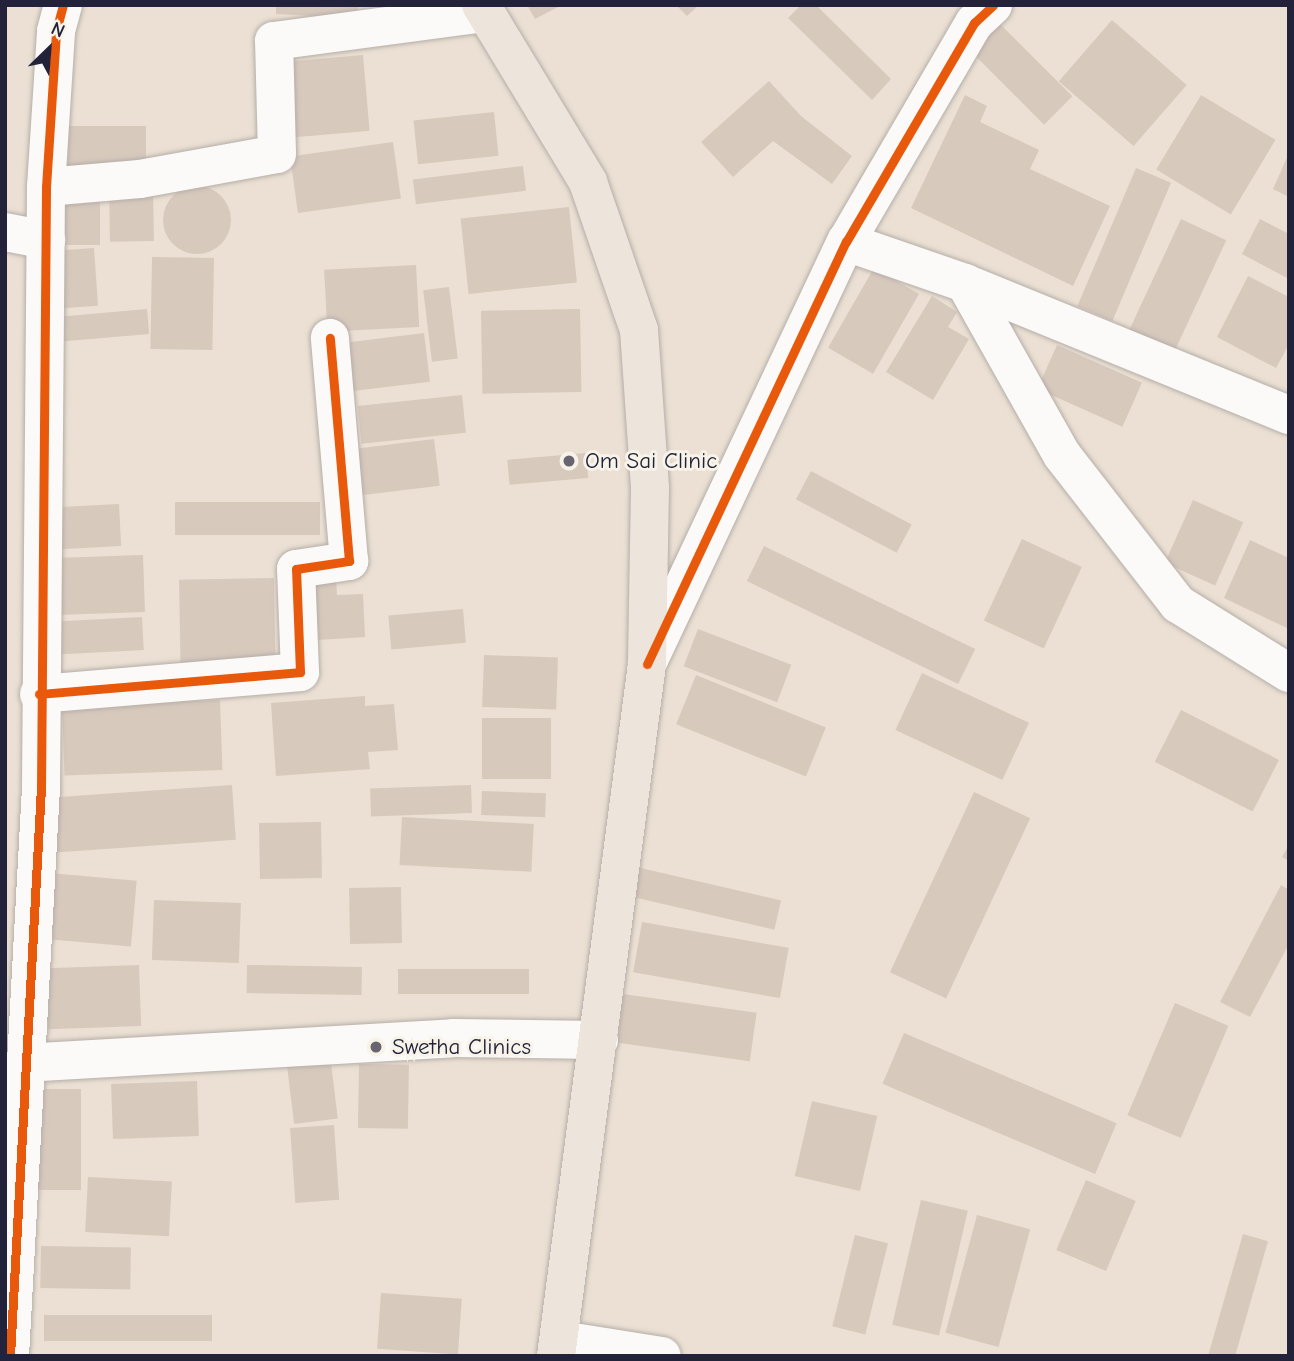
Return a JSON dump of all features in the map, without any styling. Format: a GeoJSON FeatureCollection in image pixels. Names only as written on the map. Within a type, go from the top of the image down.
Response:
{"type":"FeatureCollection","features":[{"type":"Feature","properties":{"kind":"highway"},"geometry":{"type":"LineString","coordinates":[[482,9],[588,182],[639,330],[650,488],[647,664],[559,1348]]}},
{"type":"Feature","properties":{"kind":"street"},"geometry":{"type":"LineString","coordinates":[[10,1356],[23,1063],[41,787],[39,694],[47,187],[56,31],[63,5]]}},
{"type":"Feature","properties":{"kind":"street"},"geometry":{"type":"LineString","coordinates":[[647,664],[846,242],[974,23],[993,5]]}},
{"type":"Feature","properties":{"kind":"street"},"geometry":{"type":"LineString","coordinates":[[47,187],[140,178],[277,154],[274,41],[482,9]]}},
{"type":"Feature","properties":{"kind":"street"},"geometry":{"type":"LineString","coordinates":[[5,232],[46,240]]}},
{"type":"Feature","properties":{"kind":"street"},"geometry":{"type":"LineString","coordinates":[[846,242],[965,283],[1289,415]]}},
{"type":"Feature","properties":{"kind":"street"},"geometry":{"type":"LineString","coordinates":[[965,283],[1062,455],[1178,604],[1289,673]]}},
{"type":"Feature","properties":{"kind":"street"},"geometry":{"type":"LineString","coordinates":[[39,694],[300,672],[296,569],[349,561],[330,338]]}},
{"type":"Feature","properties":{"kind":"street"},"geometry":{"type":"LineString","coordinates":[[23,1063],[453,1038],[599,1040]]}},
{"type":"Feature","properties":{"kind":"street"},"geometry":{"type":"LineString","coordinates":[[559,1348],[662,1356]]}},
{"type":"Feature","properties":{"kind":"building"},"geometry":{"type":"Polygon","coordinates":[[[276,5],[358,5],[357,18],[276,14],[276,5]]]}},
{"type":"Feature","properties":{"kind":"building"},"geometry":{"type":"Polygon","coordinates":[[[527,5],[562,5],[535,19],[527,5]]]}},
{"type":"Feature","properties":{"kind":"building"},"geometry":{"type":"Polygon","coordinates":[[[676,5],[699,5],[687,16],[676,5]]]}},
{"type":"Feature","properties":{"kind":"building"},"geometry":{"type":"Polygon","coordinates":[[[801,5],[816,5],[891,79],[872,100],[788,18],[801,5]]]}},
{"type":"Feature","properties":{"kind":"building"},"geometry":{"type":"Polygon","coordinates":[[[996,20],[1072,96],[1044,125],[968,48],[996,20]]]}},
{"type":"Feature","properties":{"kind":"building"},"geometry":{"type":"Polygon","coordinates":[[[1112,20],[1187,85],[1134,146],[1059,81],[1112,20]]]}},
{"type":"Feature","properties":{"kind":"building"},"geometry":{"type":"Polygon","coordinates":[[[363,55],[370,131],[292,138],[285,62],[363,55]]]}},
{"type":"Feature","properties":{"kind":"building"},"geometry":{"type":"Polygon","coordinates":[[[769,81],[801,116],[852,156],[832,184],[773,141],[733,177],[701,142],[769,81]]]}},
{"type":"Feature","properties":{"kind":"building"},"geometry":{"type":"Polygon","coordinates":[[[965,95],[987,106],[980,122],[1039,150],[1030,169],[1110,206],[1073,286],[911,208],[965,95]]]}},
{"type":"Feature","properties":{"kind":"building"},"geometry":{"type":"Polygon","coordinates":[[[1201,95],[1276,140],[1231,214],[1156,170],[1201,95]]]}},
{"type":"Feature","properties":{"kind":"building"},"geometry":{"type":"Polygon","coordinates":[[[494,112],[499,156],[418,164],[413,120],[494,112]]]}},
{"type":"Feature","properties":{"kind":"building"},"geometry":{"type":"Polygon","coordinates":[[[68,126],[146,126],[146,167],[68,167],[68,126]]]}},
{"type":"Feature","properties":{"kind":"building"},"geometry":{"type":"Polygon","coordinates":[[[393,142],[401,198],[298,213],[290,156],[393,142]]]}},
{"type":"Feature","properties":{"kind":"building"},"geometry":{"type":"Polygon","coordinates":[[[1289,153],[1289,197],[1273,189],[1289,153]]]}},
{"type":"Feature","properties":{"kind":"building"},"geometry":{"type":"Polygon","coordinates":[[[523,166],[526,191],[416,204],[413,180],[523,166]]]}},
{"type":"Feature","properties":{"kind":"building"},"geometry":{"type":"Polygon","coordinates":[[[1136,168],[1171,183],[1112,321],[1077,306],[1136,168]]]}},
{"type":"Feature","properties":{"kind":"building"},"geometry":{"type":"Polygon","coordinates":[[[153,186],[154,241],[110,242],[109,187],[153,186]]]}},
{"type":"Feature","properties":{"kind":"building"},"geometry":{"type":"Polygon","coordinates":[[[190,186],[204,186],[216,191],[226,201],[231,220],[226,239],[216,249],[204,254],[190,254],[178,249],[168,239],[163,227],[163,213],[168,201],[178,191],[190,186]]]}},
{"type":"Feature","properties":{"kind":"building"},"geometry":{"type":"Polygon","coordinates":[[[56,189],[100,189],[100,245],[56,245],[56,189]]]}},
{"type":"Feature","properties":{"kind":"building"},"geometry":{"type":"Polygon","coordinates":[[[569,207],[577,283],[469,294],[461,218],[569,207]]]}},
{"type":"Feature","properties":{"kind":"building"},"geometry":{"type":"Polygon","coordinates":[[[1181,219],[1226,240],[1171,360],[1125,339],[1181,219]]]}},
{"type":"Feature","properties":{"kind":"building"},"geometry":{"type":"Polygon","coordinates":[[[1260,219],[1289,234],[1289,279],[1242,254],[1260,219]]]}},
{"type":"Feature","properties":{"kind":"building"},"geometry":{"type":"Polygon","coordinates":[[[94,248],[98,306],[55,309],[51,251],[94,248]]]}},
{"type":"Feature","properties":{"kind":"building"},"geometry":{"type":"Polygon","coordinates":[[[152,257],[214,258],[212,350],[150,349],[152,257]]]}},
{"type":"Feature","properties":{"kind":"building"},"geometry":{"type":"Polygon","coordinates":[[[416,265],[419,327],[327,332],[324,270],[416,265]]]}},
{"type":"Feature","properties":{"kind":"building"},"geometry":{"type":"Polygon","coordinates":[[[874,268],[919,294],[873,374],[828,348],[874,268]]]}},
{"type":"Feature","properties":{"kind":"building"},"geometry":{"type":"Polygon","coordinates":[[[1248,276],[1289,297],[1289,344],[1276,368],[1217,337],[1248,276]]]}},
{"type":"Feature","properties":{"kind":"building"},"geometry":{"type":"Polygon","coordinates":[[[449,287],[458,358],[432,362],[423,290],[449,287]]]}},
{"type":"Feature","properties":{"kind":"building"},"geometry":{"type":"Polygon","coordinates":[[[932,296],[957,312],[948,327],[969,339],[933,400],[886,372],[932,296]]]}},
{"type":"Feature","properties":{"kind":"building"},"geometry":{"type":"Polygon","coordinates":[[[147,309],[149,334],[59,342],[56,317],[147,309]]]}},
{"type":"Feature","properties":{"kind":"building"},"geometry":{"type":"Polygon","coordinates":[[[580,309],[581,392],[482,394],[481,311],[580,309]]]}},
{"type":"Feature","properties":{"kind":"building"},"geometry":{"type":"Polygon","coordinates":[[[424,333],[430,382],[345,392],[339,343],[424,333]]]}},
{"type":"Feature","properties":{"kind":"building"},"geometry":{"type":"Polygon","coordinates":[[[1057,345],[1142,383],[1122,427],[1037,389],[1057,345]]]}},
{"type":"Feature","properties":{"kind":"building"},"geometry":{"type":"Polygon","coordinates":[[[462,395],[466,433],[362,444],[358,406],[462,395]]]}},
{"type":"Feature","properties":{"kind":"building"},"geometry":{"type":"Polygon","coordinates":[[[434,439],[440,486],[363,495],[358,448],[434,439]]]}},
{"type":"Feature","properties":{"kind":"building"},"geometry":{"type":"Polygon","coordinates":[[[586,453],[588,478],[509,485],[507,460],[586,453]]]}},
{"type":"Feature","properties":{"kind":"building"},"geometry":{"type":"Polygon","coordinates":[[[811,471],[912,525],[897,553],[796,499],[811,471]]]}},
{"type":"Feature","properties":{"kind":"building"},"geometry":{"type":"Polygon","coordinates":[[[1193,500],[1243,522],[1215,585],[1165,563],[1193,500]]]}},
{"type":"Feature","properties":{"kind":"building"},"geometry":{"type":"Polygon","coordinates":[[[175,502],[320,502],[320,535],[175,535],[175,502]]]}},
{"type":"Feature","properties":{"kind":"building"},"geometry":{"type":"Polygon","coordinates":[[[119,504],[121,546],[49,550],[47,508],[119,504]]]}},
{"type":"Feature","properties":{"kind":"building"},"geometry":{"type":"Polygon","coordinates":[[[1022,539],[1082,567],[1044,648],[984,621],[1022,539]]]}},
{"type":"Feature","properties":{"kind":"building"},"geometry":{"type":"Polygon","coordinates":[[[1250,540],[1289,558],[1289,629],[1224,598],[1250,540]]]}},
{"type":"Feature","properties":{"kind":"building"},"geometry":{"type":"Polygon","coordinates":[[[764,546],[975,649],[958,684],[747,581],[764,546]]]}},
{"type":"Feature","properties":{"kind":"building"},"geometry":{"type":"Polygon","coordinates":[[[143,555],[145,612],[49,615],[47,558],[143,555]]]}},
{"type":"Feature","properties":{"kind":"building"},"geometry":{"type":"Polygon","coordinates":[[[274,578],[275,662],[180,664],[179,580],[274,578]]]}},
{"type":"Feature","properties":{"kind":"building"},"geometry":{"type":"Polygon","coordinates":[[[336,581],[337,595],[363,594],[365,637],[318,640],[313,582],[336,581]]]}},
{"type":"Feature","properties":{"kind":"building"},"geometry":{"type":"Polygon","coordinates":[[[463,609],[466,643],[391,649],[388,616],[463,609]]]}},
{"type":"Feature","properties":{"kind":"building"},"geometry":{"type":"Polygon","coordinates":[[[142,617],[144,650],[53,655],[51,622],[142,617]]]}},
{"type":"Feature","properties":{"kind":"building"},"geometry":{"type":"Polygon","coordinates":[[[698,629],[791,665],[777,702],[684,666],[698,629]]]}},
{"type":"Feature","properties":{"kind":"building"},"geometry":{"type":"Polygon","coordinates":[[[484,655],[558,658],[556,710],[482,707],[484,655]]]}},
{"type":"Feature","properties":{"kind":"building"},"geometry":{"type":"Polygon","coordinates":[[[922,673],[1029,723],[1002,780],[895,730],[922,673]]]}},
{"type":"Feature","properties":{"kind":"building"},"geometry":{"type":"Polygon","coordinates":[[[696,675],[826,727],[806,777],[676,724],[696,675]]]}},
{"type":"Feature","properties":{"kind":"building"},"geometry":{"type":"Polygon","coordinates":[[[365,696],[365,706],[394,704],[398,750],[368,752],[370,769],[276,776],[271,703],[365,696]]]}},
{"type":"Feature","properties":{"kind":"building"},"geometry":{"type":"Polygon","coordinates":[[[220,700],[222,770],[65,775],[62,706],[220,700]]]}},
{"type":"Feature","properties":{"kind":"building"},"geometry":{"type":"Polygon","coordinates":[[[1181,710],[1279,760],[1253,812],[1155,762],[1181,710]]]}},
{"type":"Feature","properties":{"kind":"building"},"geometry":{"type":"Polygon","coordinates":[[[482,718],[551,718],[551,779],[482,779],[482,718]]]}},
{"type":"Feature","properties":{"kind":"building"},"geometry":{"type":"Polygon","coordinates":[[[232,785],[236,840],[52,853],[48,798],[232,785]]]}},
{"type":"Feature","properties":{"kind":"building"},"geometry":{"type":"Polygon","coordinates":[[[471,785],[472,813],[371,817],[370,789],[471,785]]]}},
{"type":"Feature","properties":{"kind":"building"},"geometry":{"type":"Polygon","coordinates":[[[482,791],[546,793],[545,817],[481,815],[482,791]]]}},
{"type":"Feature","properties":{"kind":"building"},"geometry":{"type":"Polygon","coordinates":[[[974,792],[1030,818],[946,999],[890,972],[974,792]]]}},
{"type":"Feature","properties":{"kind":"building"},"geometry":{"type":"Polygon","coordinates":[[[402,817],[534,824],[531,872],[399,865],[402,817]]]}},
{"type":"Feature","properties":{"kind":"building"},"geometry":{"type":"Polygon","coordinates":[[[321,822],[322,878],[260,879],[259,823],[321,822]]]}},
{"type":"Feature","properties":{"kind":"building"},"geometry":{"type":"Polygon","coordinates":[[[1289,845],[1289,861],[1282,857],[1289,845]]]}},
{"type":"Feature","properties":{"kind":"building"},"geometry":{"type":"Polygon","coordinates":[[[632,866],[781,900],[774,930],[625,895],[632,866]]]}},
{"type":"Feature","properties":{"kind":"building"},"geometry":{"type":"Polygon","coordinates":[[[49,873],[137,881],[131,946],[43,939],[49,873]]]}},
{"type":"Feature","properties":{"kind":"building"},"geometry":{"type":"Polygon","coordinates":[[[1281,885],[1289,890],[1289,944],[1250,1017],[1220,1002],[1281,885]]]}},
{"type":"Feature","properties":{"kind":"building"},"geometry":{"type":"Polygon","coordinates":[[[401,887],[402,943],[350,944],[349,888],[401,887]]]}},
{"type":"Feature","properties":{"kind":"building"},"geometry":{"type":"Polygon","coordinates":[[[154,900],[241,903],[239,963],[152,960],[154,900]]]}},
{"type":"Feature","properties":{"kind":"building"},"geometry":{"type":"Polygon","coordinates":[[[642,922],[789,948],[780,998],[633,972],[642,922]]]}},
{"type":"Feature","properties":{"kind":"building"},"geometry":{"type":"Polygon","coordinates":[[[139,965],[141,1026],[48,1029],[46,968],[139,965]]]}},
{"type":"Feature","properties":{"kind":"building"},"geometry":{"type":"Polygon","coordinates":[[[247,965],[362,967],[361,995],[247,993],[247,965]]]}},
{"type":"Feature","properties":{"kind":"building"},"geometry":{"type":"Polygon","coordinates":[[[398,969],[529,969],[529,994],[398,994],[398,969]]]}},
{"type":"Feature","properties":{"kind":"building"},"geometry":{"type":"Polygon","coordinates":[[[616,993],[757,1013],[750,1061],[609,1042],[616,993]]]}},
{"type":"Feature","properties":{"kind":"building"},"geometry":{"type":"Polygon","coordinates":[[[1175,1003],[1228,1026],[1181,1138],[1127,1115],[1175,1003]]]}},
{"type":"Feature","properties":{"kind":"building"},"geometry":{"type":"Polygon","coordinates":[[[904,1033],[1117,1123],[1095,1174],[883,1084],[904,1033]]]}},
{"type":"Feature","properties":{"kind":"building"},"geometry":{"type":"Polygon","coordinates":[[[330,1055],[338,1119],[294,1124],[286,1060],[330,1055]]]}},
{"type":"Feature","properties":{"kind":"building"},"geometry":{"type":"Polygon","coordinates":[[[359,1064],[409,1065],[408,1129],[358,1128],[359,1064]]]}},
{"type":"Feature","properties":{"kind":"building"},"geometry":{"type":"Polygon","coordinates":[[[197,1081],[199,1136],[113,1139],[111,1084],[197,1081]]]}},
{"type":"Feature","properties":{"kind":"building"},"geometry":{"type":"Polygon","coordinates":[[[36,1089],[81,1089],[81,1190],[36,1190],[36,1089]]]}},
{"type":"Feature","properties":{"kind":"building"},"geometry":{"type":"Polygon","coordinates":[[[812,1101],[877,1116],[860,1191],[795,1176],[812,1101]]]}},
{"type":"Feature","properties":{"kind":"building"},"geometry":{"type":"Polygon","coordinates":[[[334,1125],[339,1200],[295,1203],[290,1128],[334,1125]]]}},
{"type":"Feature","properties":{"kind":"building"},"geometry":{"type":"Polygon","coordinates":[[[88,1177],[172,1181],[169,1236],[85,1232],[88,1177]]]}},
{"type":"Feature","properties":{"kind":"building"},"geometry":{"type":"Polygon","coordinates":[[[1086,1180],[1136,1201],[1106,1271],[1056,1250],[1086,1180]]]}},
{"type":"Feature","properties":{"kind":"building"},"geometry":{"type":"Polygon","coordinates":[[[921,1200],[968,1211],[939,1336],[892,1325],[921,1200]]]}},
{"type":"Feature","properties":{"kind":"building"},"geometry":{"type":"Polygon","coordinates":[[[977,1215],[1030,1229],[999,1347],[945,1333],[977,1215]]]}},
{"type":"Feature","properties":{"kind":"building"},"geometry":{"type":"Polygon","coordinates":[[[1243,1234],[1268,1241],[1235,1356],[1208,1356],[1243,1234]]]}},
{"type":"Feature","properties":{"kind":"building"},"geometry":{"type":"Polygon","coordinates":[[[855,1235],[888,1243],[865,1334],[832,1326],[855,1235]]]}},
{"type":"Feature","properties":{"kind":"building"},"geometry":{"type":"Polygon","coordinates":[[[41,1246],[131,1248],[130,1290],[40,1288],[41,1246]]]}},
{"type":"Feature","properties":{"kind":"building"},"geometry":{"type":"Polygon","coordinates":[[[381,1293],[462,1299],[458,1355],[377,1349],[381,1293]]]}},
{"type":"Feature","properties":{"kind":"building"},"geometry":{"type":"Polygon","coordinates":[[[44,1315],[212,1315],[212,1341],[44,1341],[44,1315]]]}},
{"type":"Feature","properties":{"kind":"cycle path"},"geometry":{"type":"LineString","coordinates":[[10,1356],[41,787],[46,187],[56,31],[63,5]]}},
{"type":"Feature","properties":{"kind":"cycle path"},"geometry":{"type":"LineString","coordinates":[[647,664],[846,242],[974,23],[993,5]]}},
{"type":"Feature","properties":{"kind":"cycle path"},"geometry":{"type":"LineString","coordinates":[[39,694],[300,672],[296,569],[349,561],[330,338]]}},
{"type":"Feature","properties":{"kind":"place","name":"Om Sai Clinic"},"geometry":{"type":"Point","coordinates":[569,461]}},
{"type":"Feature","properties":{"kind":"place","name":"Swetha Clinics"},"geometry":{"type":"Point","coordinates":[376,1047]}}]}
